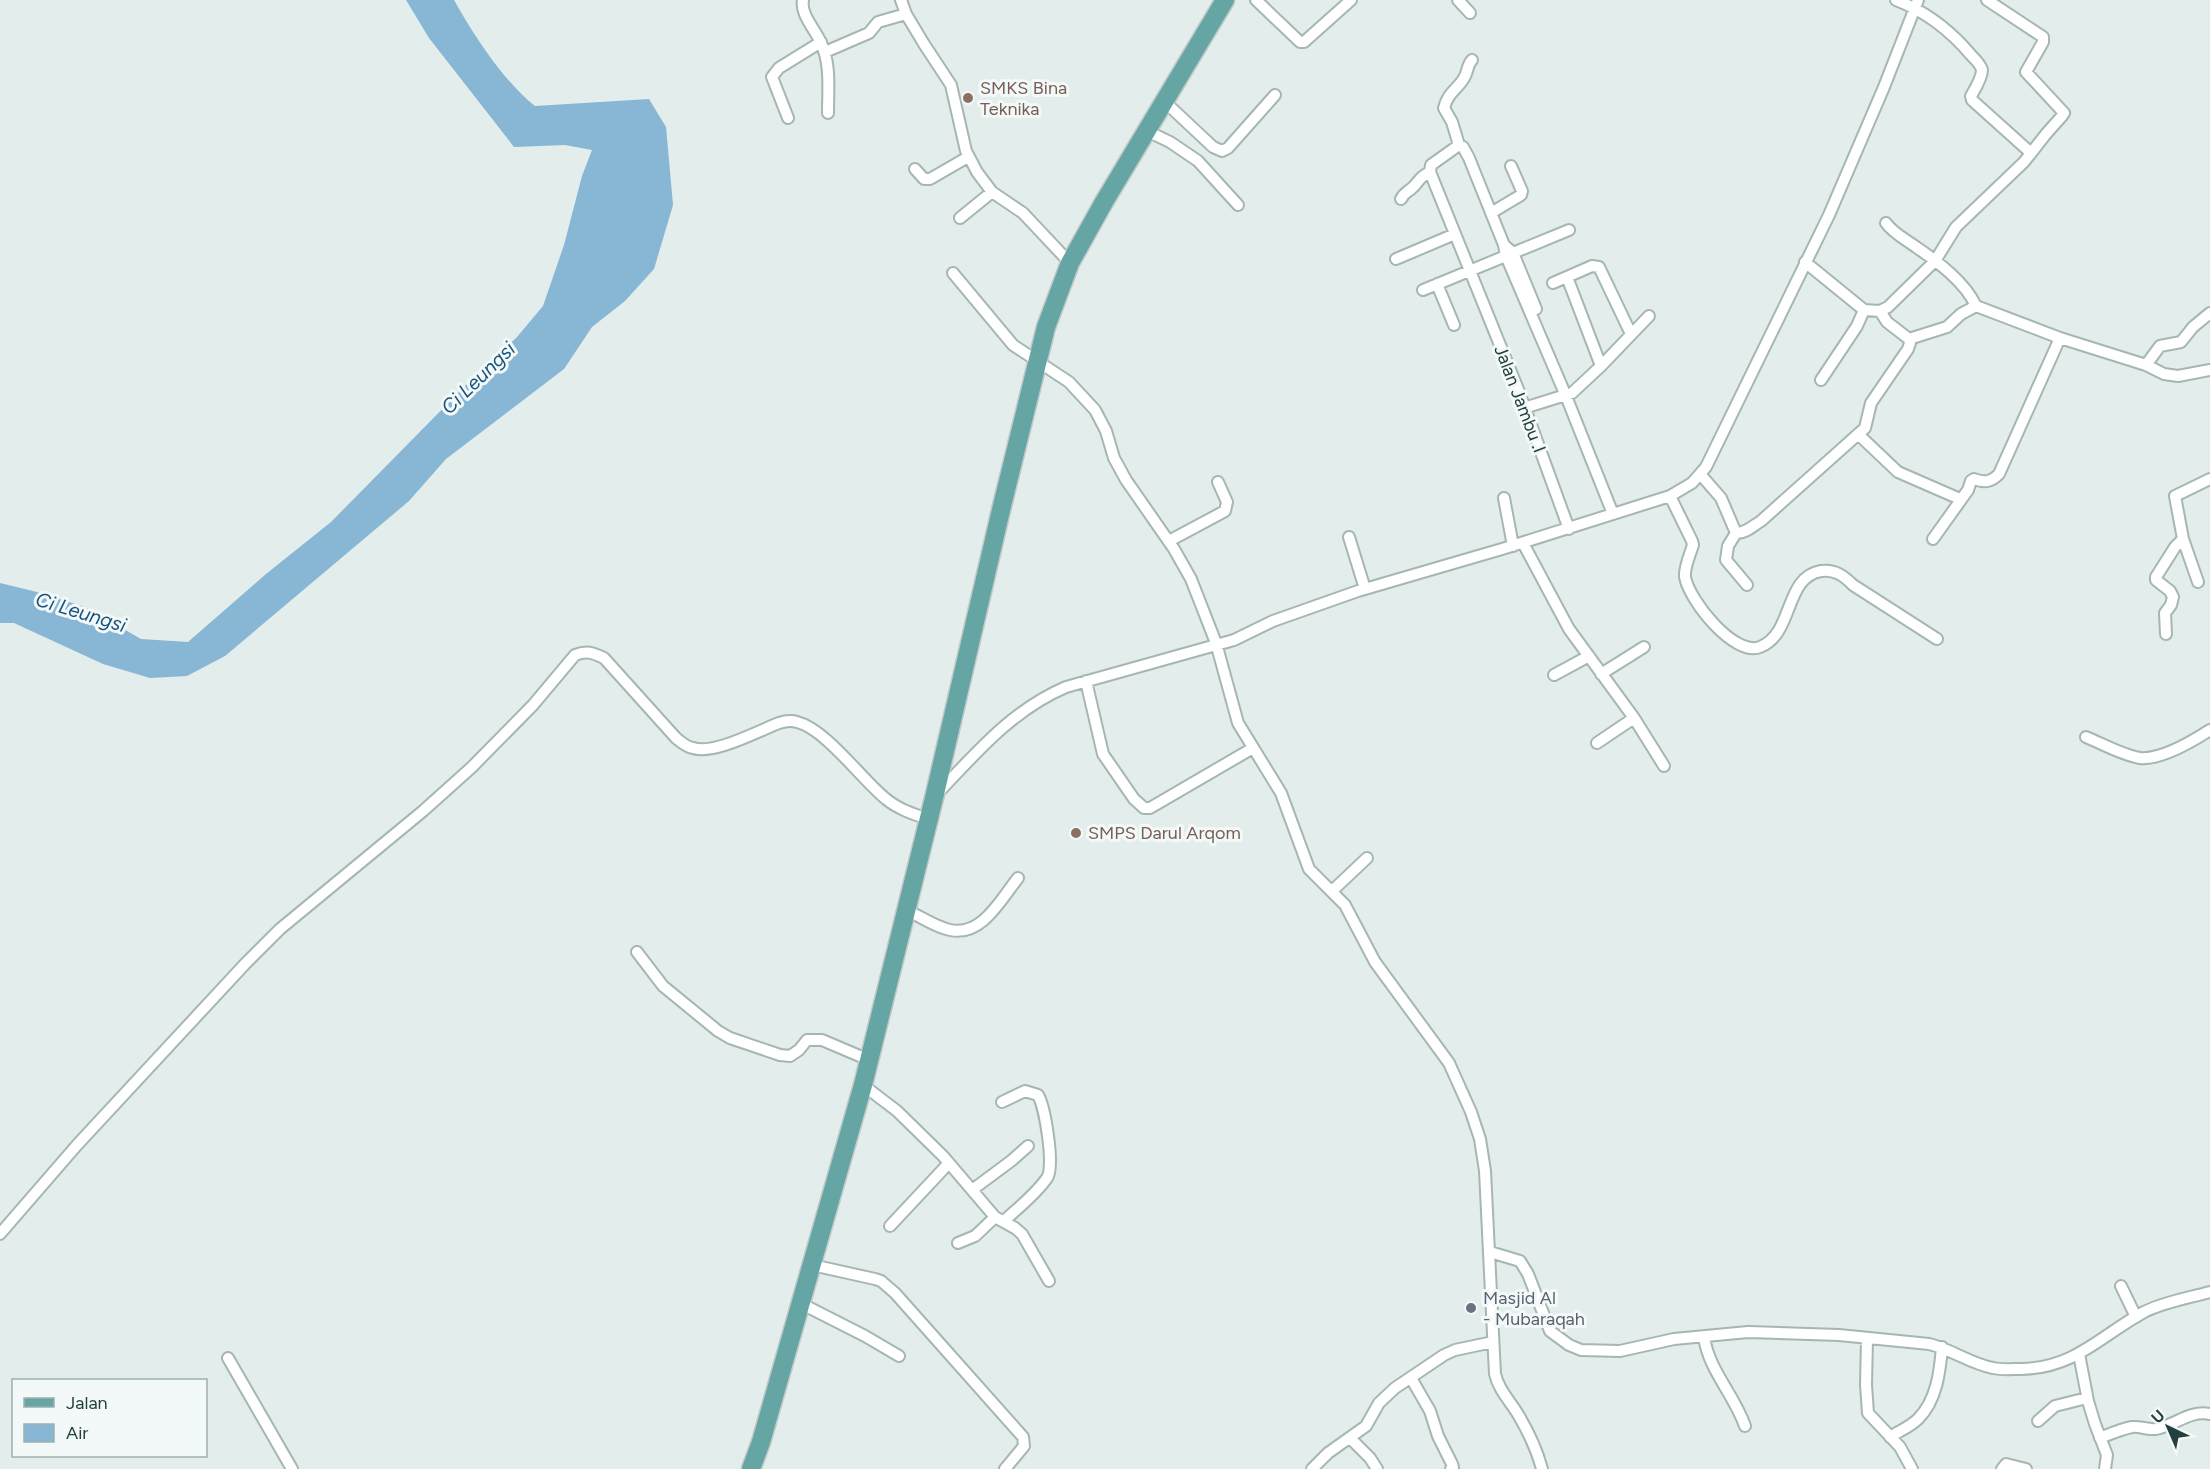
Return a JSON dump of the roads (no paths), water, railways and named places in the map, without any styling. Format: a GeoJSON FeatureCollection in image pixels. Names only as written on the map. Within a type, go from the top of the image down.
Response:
{"type":"FeatureCollection","features":[{"type":"Feature","properties":{"kind":"main road"},"geometry":{"type":"LineString","coordinates":[[751,1469],[761,1442],[863,1084],[934,798],[1046,327],[1070,263],[1225,0]]}},
{"type":"Feature","properties":{"kind":"street"},"geometry":{"type":"LineString","coordinates":[[803,0],[803,10],[823,47],[828,74],[828,113]]}},
{"type":"Feature","properties":{"kind":"street"},"geometry":{"type":"LineString","coordinates":[[901,0],[906,14],[951,85],[968,158],[992,192],[1023,213],[1070,263]]}},
{"type":"Feature","properties":{"kind":"street"},"geometry":{"type":"LineString","coordinates":[[1256,0],[1300,42],[1304,42],[1351,0]]}},
{"type":"Feature","properties":{"kind":"street"},"geometry":{"type":"LineString","coordinates":[[1458,0],[1470,13]]}},
{"type":"Feature","properties":{"kind":"street"},"geometry":{"type":"LineString","coordinates":[[1896,0],[1916,4],[1949,31],[1981,67],[1981,74],[1971,98],[2031,153]]}},
{"type":"Feature","properties":{"kind":"street"},"geometry":{"type":"LineString","coordinates":[[1805,262],[1864,310],[1880,311],[1888,307],[1935,261],[1956,227],[2024,162],[2064,113],[2026,72],[2043,39],[1988,0]]}},
{"type":"Feature","properties":{"kind":"street"},"geometry":{"type":"LineString","coordinates":[[934,798],[1002,727],[1024,709],[1047,695],[1086,681],[1233,640],[1273,621],[1365,589],[1569,529],[1670,496],[1701,475],[1829,215],[1859,147],[1916,4]]}},
{"type":"Feature","properties":{"kind":"street"},"geometry":{"type":"LineString","coordinates":[[788,118],[772,77],[779,68],[823,47],[869,33],[878,22],[906,14]]}},
{"type":"Feature","properties":{"kind":"street"},"geometry":{"type":"LineString","coordinates":[[1472,60],[1468,64],[1465,77],[1454,88],[1444,108],[1452,122],[1459,145],[1467,153],[1616,513]]}},
{"type":"Feature","properties":{"kind":"street"},"geometry":{"type":"LineString","coordinates":[[1165,102],[1213,147],[1222,151],[1228,148],[1275,95]]}},
{"type":"Feature","properties":{"kind":"street"},"geometry":{"type":"LineString","coordinates":[[1148,131],[1170,142],[1198,161],[1238,205]]}},
{"type":"Feature","properties":{"kind":"street"},"geometry":{"type":"LineString","coordinates":[[1401,199],[1406,191],[1413,188],[1421,176],[1430,172],[1431,165],[1459,145]]}},
{"type":"Feature","properties":{"kind":"street"},"geometry":{"type":"LineString","coordinates":[[915,169],[924,179],[930,179],[968,158]]}},
{"type":"Feature","properties":{"kind":"street"},"geometry":{"type":"LineString","coordinates":[[1491,213],[1521,195],[1522,191],[1511,166]]}},
{"type":"Feature","properties":{"kind":"street","name":"Jalan Jambu .I"},"geometry":{"type":"LineString","coordinates":[[1430,172],[1524,408],[1569,529]]}},
{"type":"Feature","properties":{"kind":"street"},"geometry":{"type":"LineString","coordinates":[[960,218],[992,192]]}},
{"type":"Feature","properties":{"kind":"street"},"geometry":{"type":"LineString","coordinates":[[1886,223],[1935,261],[1967,290],[1977,306],[2060,338],[2146,365],[2164,374],[2172,376],[2209,371]]}},
{"type":"Feature","properties":{"kind":"street"},"geometry":{"type":"LineString","coordinates":[[1423,290],[1470,271],[1508,251],[1569,230]]}},
{"type":"Feature","properties":{"kind":"street"},"geometry":{"type":"LineString","coordinates":[[1396,259],[1455,234]]}},
{"type":"Feature","properties":{"kind":"street"},"geometry":{"type":"LineString","coordinates":[[1552,283],[1592,266],[1599,267],[1630,334]]}},
{"type":"Feature","properties":{"kind":"street"},"geometry":{"type":"LineString","coordinates":[[953,273],[1013,345],[1069,382],[1095,410],[1106,431],[1114,458],[1126,480],[1169,541],[1191,579],[1216,643],[1238,723],[1284,799],[1309,869],[1349,911],[1375,962],[1449,1063],[1472,1112],[1480,1138],[1485,1171],[1495,1374],[1498,1384],[1533,1441],[1542,1469]]}},
{"type":"Feature","properties":{"kind":"street"},"geometry":{"type":"LineString","coordinates":[[1567,277],[1601,366]]}},
{"type":"Feature","properties":{"kind":"street"},"geometry":{"type":"LineString","coordinates":[[1437,284],[1454,325]]}},
{"type":"Feature","properties":{"kind":"street"},"geometry":{"type":"LineString","coordinates":[[1909,339],[1947,327],[1961,314],[1977,306]]}},
{"type":"Feature","properties":{"kind":"street"},"geometry":{"type":"LineString","coordinates":[[1821,380],[1857,326],[1864,310]]}},
{"type":"Feature","properties":{"kind":"street"},"geometry":{"type":"LineString","coordinates":[[1736,533],[1740,534],[1761,521],[1858,434],[1867,423],[1871,403],[1910,343],[1909,339],[1887,322],[1880,311]]}},
{"type":"Feature","properties":{"kind":"street"},"geometry":{"type":"LineString","coordinates":[[2146,365],[2160,346],[2181,342],[2193,327],[2210,313]]}},
{"type":"Feature","properties":{"kind":"street"},"geometry":{"type":"LineString","coordinates":[[1524,408],[1569,395],[1601,366],[1649,316]]}},
{"type":"Feature","properties":{"kind":"street"},"geometry":{"type":"LineString","coordinates":[[1933,539],[1968,490],[1971,481],[1974,479],[1992,481],[1998,474],[2060,338]]}},
{"type":"Feature","properties":{"kind":"street"},"geometry":{"type":"LineString","coordinates":[[1858,434],[1898,472],[1960,499]]}},
{"type":"Feature","properties":{"kind":"street"},"geometry":{"type":"LineString","coordinates":[[1701,475],[1721,498],[1736,533]]}},
{"type":"Feature","properties":{"kind":"street"},"geometry":{"type":"LineString","coordinates":[[2198,582],[2183,539],[2175,496],[2210,479]]}},
{"type":"Feature","properties":{"kind":"street"},"geometry":{"type":"LineString","coordinates":[[1169,541],[1225,511],[1227,502],[1218,482]]}},
{"type":"Feature","properties":{"kind":"street"},"geometry":{"type":"LineString","coordinates":[[1670,496],[1692,540],[1693,545],[1685,574],[1689,589],[1714,624],[1739,645],[1759,648],[1772,641],[1779,632],[1802,583],[1816,572],[1824,570],[1843,575],[1854,585],[1937,639]]}},
{"type":"Feature","properties":{"kind":"street"},"geometry":{"type":"LineString","coordinates":[[1504,498],[1518,544],[1569,629],[1634,718],[1664,766]]}},
{"type":"Feature","properties":{"kind":"street"},"geometry":{"type":"LineString","coordinates":[[1736,533],[1728,546],[1726,560],[1747,585]]}},
{"type":"Feature","properties":{"kind":"street"},"geometry":{"type":"LineString","coordinates":[[1349,537],[1365,589]]}},
{"type":"Feature","properties":{"kind":"street"},"geometry":{"type":"LineString","coordinates":[[2166,634],[2165,613],[2173,597],[2170,591],[2156,580],[2156,577],[2175,547],[2183,539]]}},
{"type":"Feature","properties":{"kind":"street"},"geometry":{"type":"LineString","coordinates":[[1601,674],[1644,647]]}},
{"type":"Feature","properties":{"kind":"street"},"geometry":{"type":"LineString","coordinates":[[0,1234],[77,1145],[280,929],[423,811],[533,705],[576,655],[584,651],[604,658],[653,714],[685,745],[694,749],[719,747],[779,723],[798,722],[809,726],[825,739],[885,798],[903,810],[928,819]]}},
{"type":"Feature","properties":{"kind":"street"},"geometry":{"type":"LineString","coordinates":[[1554,675],[1588,656]]}},
{"type":"Feature","properties":{"kind":"street"},"geometry":{"type":"LineString","coordinates":[[1086,681],[1103,753],[1134,799],[1144,808],[1150,807],[1254,748]]}},
{"type":"Feature","properties":{"kind":"street"},"geometry":{"type":"LineString","coordinates":[[1597,743],[1634,718]]}},
{"type":"Feature","properties":{"kind":"street"},"geometry":{"type":"LineString","coordinates":[[2086,737],[2126,754],[2140,758],[2152,758],[2210,730]]}},
{"type":"Feature","properties":{"kind":"street"},"geometry":{"type":"LineString","coordinates":[[1332,891],[1367,858]]}},
{"type":"Feature","properties":{"kind":"street"},"geometry":{"type":"LineString","coordinates":[[906,910],[948,930],[966,930],[987,917],[1018,878]]}},
{"type":"Feature","properties":{"kind":"street"},"geometry":{"type":"LineString","coordinates":[[637,952],[663,987],[730,1038],[780,1055],[790,1056],[800,1050],[807,1040],[822,1040],[869,1060]]}},
{"type":"Feature","properties":{"kind":"street"},"geometry":{"type":"LineString","coordinates":[[863,1084],[897,1111],[949,1163],[999,1219],[1022,1234],[1049,1281]]}},
{"type":"Feature","properties":{"kind":"street"},"geometry":{"type":"LineString","coordinates":[[958,1243],[975,1236],[999,1219],[1046,1180],[1050,1169],[1043,1109],[1038,1095],[1025,1092],[1002,1102]]}},
{"type":"Feature","properties":{"kind":"street"},"geometry":{"type":"LineString","coordinates":[[972,1190],[1028,1146]]}},
{"type":"Feature","properties":{"kind":"street"},"geometry":{"type":"LineString","coordinates":[[890,1226],[949,1163]]}},
{"type":"Feature","properties":{"kind":"street"},"geometry":{"type":"LineString","coordinates":[[1490,1252],[1520,1261],[1528,1274],[1550,1330],[1569,1345],[1581,1350],[1620,1351],[1674,1339],[1748,1332],[1839,1335],[1942,1347],[1992,1368],[2038,1368],[2065,1361],[2079,1354],[2136,1317],[2156,1307],[2210,1292]]}},
{"type":"Feature","properties":{"kind":"street"},"geometry":{"type":"LineString","coordinates":[[812,1265],[881,1281],[895,1293],[1023,1437],[1024,1446],[1005,1469]]}},
{"type":"Feature","properties":{"kind":"street"},"geometry":{"type":"LineString","coordinates":[[2121,1286],[2136,1317]]}},
{"type":"Feature","properties":{"kind":"street"},"geometry":{"type":"LineString","coordinates":[[800,1304],[865,1336],[899,1356]]}},
{"type":"Feature","properties":{"kind":"street"},"geometry":{"type":"LineString","coordinates":[[1704,1337],[1710,1362],[1735,1403],[1745,1426]]}},
{"type":"Feature","properties":{"kind":"street"},"geometry":{"type":"LineString","coordinates":[[1867,1339],[1867,1408],[1871,1419],[1905,1455],[1912,1469]]}},
{"type":"Feature","properties":{"kind":"street"},"geometry":{"type":"LineString","coordinates":[[1312,1469],[1328,1453],[1366,1426],[1382,1398],[1444,1355],[1455,1350],[1493,1342]]}},
{"type":"Feature","properties":{"kind":"street"},"geometry":{"type":"LineString","coordinates":[[1890,1437],[1919,1419],[1930,1400],[1937,1385],[1942,1347]]}},
{"type":"Feature","properties":{"kind":"street"},"geometry":{"type":"LineString","coordinates":[[2079,1354],[2087,1398],[2107,1455],[2105,1469]]}},
{"type":"Feature","properties":{"kind":"street"},"geometry":{"type":"LineString","coordinates":[[228,1358],[292,1469]]}},
{"type":"Feature","properties":{"kind":"street"},"geometry":{"type":"LineString","coordinates":[[1411,1378],[1432,1415],[1438,1436],[1452,1464],[1451,1469]]}},
{"type":"Feature","properties":{"kind":"street"},"geometry":{"type":"LineString","coordinates":[[2038,1421],[2055,1406],[2087,1398]]}},
{"type":"Feature","properties":{"kind":"street"},"geometry":{"type":"LineString","coordinates":[[2100,1438],[2131,1427],[2153,1429],[2163,1427],[2191,1414],[2201,1412],[2210,1414]]}},
{"type":"Feature","properties":{"kind":"street"},"geometry":{"type":"LineString","coordinates":[[1350,1438],[1370,1458],[1377,1469]]}},
{"type":"Feature","properties":{"kind":"street"},"geometry":{"type":"LineString","coordinates":[[2002,1469],[2006,1464],[2026,1469]]}},
{"type":"Feature","properties":{"kind":"water","name":"Ci Leungsi"},"geometry":{"type":"Polygon","coordinates":[[[406,0],[454,0],[490,57],[512,84],[535,106],[649,99],[666,127],[673,205],[654,269],[625,301],[592,327],[564,369],[446,459],[409,501],[225,656],[187,676],[150,678],[103,664],[14,623],[0,623],[0,583],[85,607],[141,639],[188,642],[266,574],[331,522],[469,382],[517,337],[543,306],[592,150],[565,145],[514,147],[429,38],[406,0]]]}},
{"type":"Feature","properties":{"kind":"place","name":"SMKS Bina Teknika"},"geometry":{"type":"Point","coordinates":[968,98]}},
{"type":"Feature","properties":{"kind":"place","name":"SMPS Darul Arqom"},"geometry":{"type":"Point","coordinates":[1076,833]}},
{"type":"Feature","properties":{"kind":"place","name":"Masjid Al - Mubaraqah"},"geometry":{"type":"Point","coordinates":[1471,1308]}}]}
